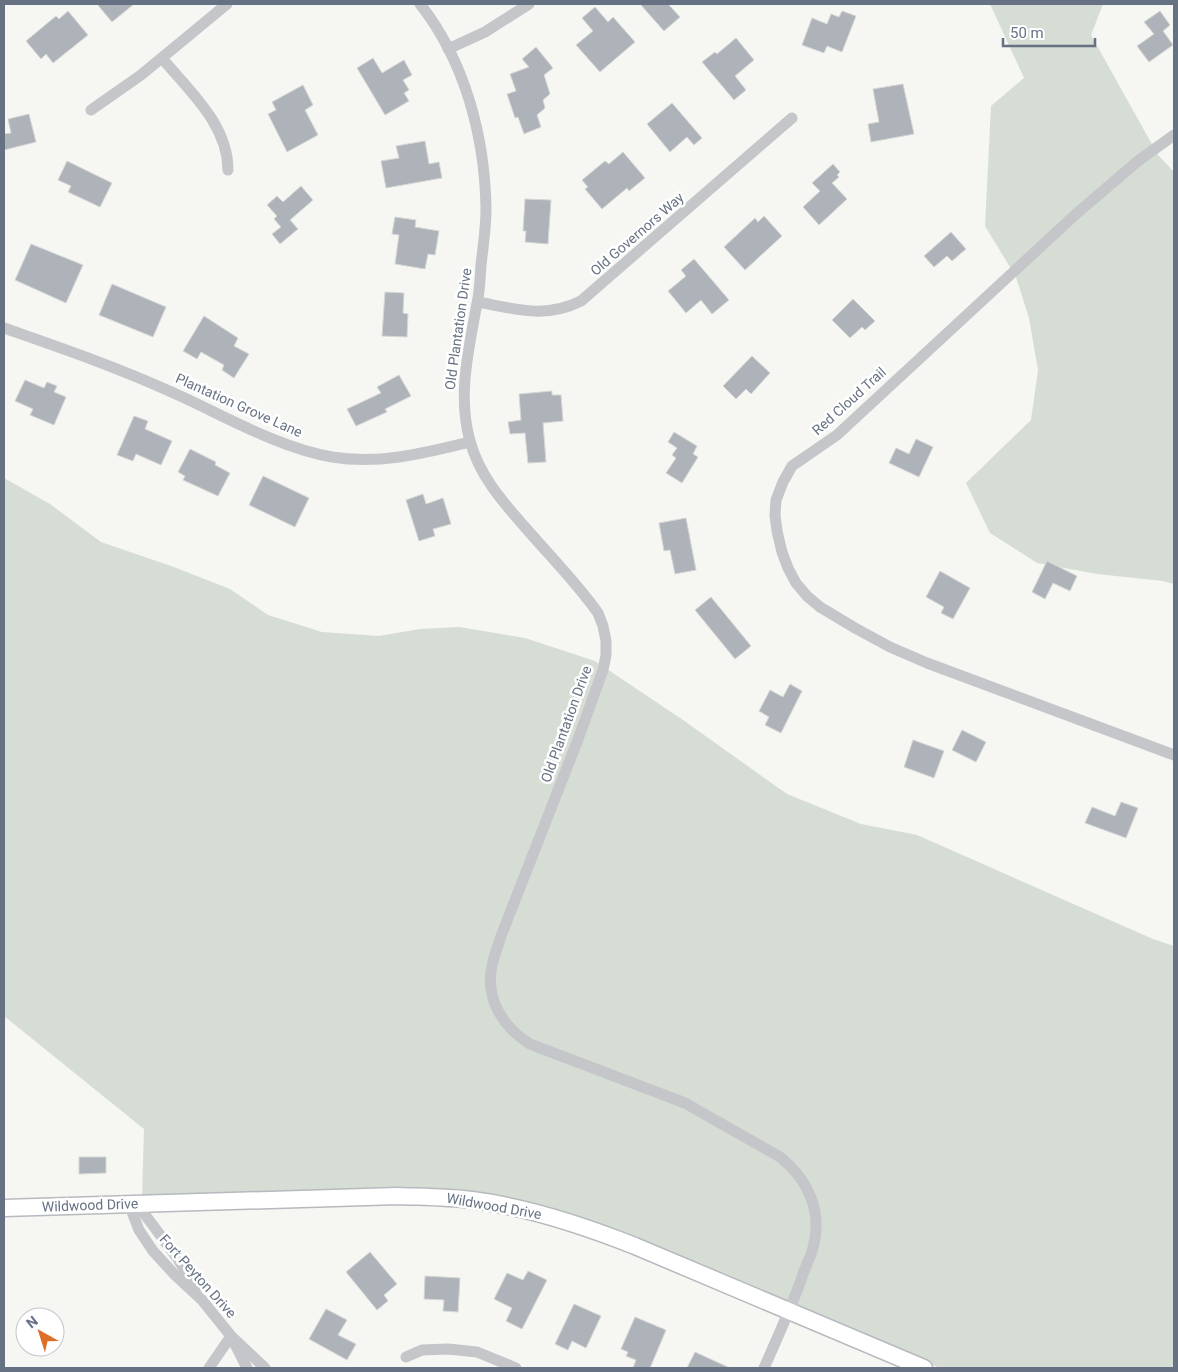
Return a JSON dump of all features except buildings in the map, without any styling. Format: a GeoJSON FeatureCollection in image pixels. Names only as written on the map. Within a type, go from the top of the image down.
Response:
{"type":"FeatureCollection","features":[{"type":"Feature","properties":{"kind":"street"},"geometry":{"type":"LineString","coordinates":[[91,110],[142,75],[227,4]]}},
{"type":"Feature","properties":{"kind":"street","name":"Old Plantation Drive"},"geometry":{"type":"LineString","coordinates":[[420,4],[438,30],[461,78],[480,141],[484,175],[485,227],[478,302],[467,360],[464,398],[470,442],[474,455],[491,486],[598,613],[606,641],[606,656],[603,670],[577,742],[501,936],[492,967],[492,991],[496,1005],[509,1028],[530,1044],[685,1103],[724,1124],[789,1164],[804,1182],[810,1193],[816,1215],[813,1250],[789,1312],[764,1368]]}},
{"type":"Feature","properties":{"kind":"street"},"geometry":{"type":"LineString","coordinates":[[448,49],[485,32],[529,4]]}},
{"type":"Feature","properties":{"kind":"street"},"geometry":{"type":"LineString","coordinates":[[162,58],[214,121],[226,149],[228,170]]}},
{"type":"Feature","properties":{"kind":"street","name":"Old Governors Way"},"geometry":{"type":"LineString","coordinates":[[478,302],[543,312],[556,311],[581,301],[792,118]]}},
{"type":"Feature","properties":{"kind":"street","name":"Red Cloud Trail"},"geometry":{"type":"LineString","coordinates":[[1174,135],[1138,161],[1076,214],[837,435],[792,466],[782,482],[776,500],[775,516],[782,552],[796,583],[807,596],[854,628],[890,647],[927,663],[1174,755]]}},
{"type":"Feature","properties":{"kind":"street","name":"Plantation Grove Lane"},"geometry":{"type":"LineString","coordinates":[[4,328],[75,353],[166,390],[283,443],[332,458],[388,459],[416,455],[470,442]]}},
{"type":"Feature","properties":{"kind":"street","name":"Wildwood Drive"},"geometry":{"type":"LineString","coordinates":[[4,1208],[398,1196],[471,1200],[508,1206],[592,1229],[924,1368]]}},
{"type":"Feature","properties":{"kind":"street"},"geometry":{"type":"LineString","coordinates":[[133,1204],[178,1259],[202,1300]]}},
{"type":"Feature","properties":{"kind":"street","name":"Fort Peyton Drive"},"geometry":{"type":"LineString","coordinates":[[133,1204],[139,1230],[153,1252],[202,1300],[231,1336],[246,1368]]}},
{"type":"Feature","properties":{"kind":"street"},"geometry":{"type":"LineString","coordinates":[[209,1368],[231,1336],[265,1368]]}},
{"type":"Feature","properties":{"kind":"street"},"geometry":{"type":"LineString","coordinates":[[406,1357],[422,1350],[448,1349],[477,1352],[516,1368]]}},
{"type":"Feature","properties":{"kind":"shaded area"},"geometry":{"type":"Polygon","coordinates":[[[990,4],[1103,4],[1091,35],[1158,155],[1174,172],[1174,584],[1163,581],[1097,574],[1037,563],[990,533],[966,483],[1031,420],[1038,370],[1029,318],[1016,277],[985,226],[991,106],[1024,78],[990,4]]]}},
{"type":"Feature","properties":{"kind":"shaded area"},"geometry":{"type":"Polygon","coordinates":[[[4,478],[50,504],[101,542],[230,589],[268,615],[322,632],[379,636],[420,629],[459,627],[525,638],[595,661],[683,720],[787,794],[861,824],[917,835],[1153,939],[1174,946],[1174,1368],[940,1368],[665,1252],[508,1199],[142,1197],[144,1129],[4,1016],[4,478]]]}}]}
